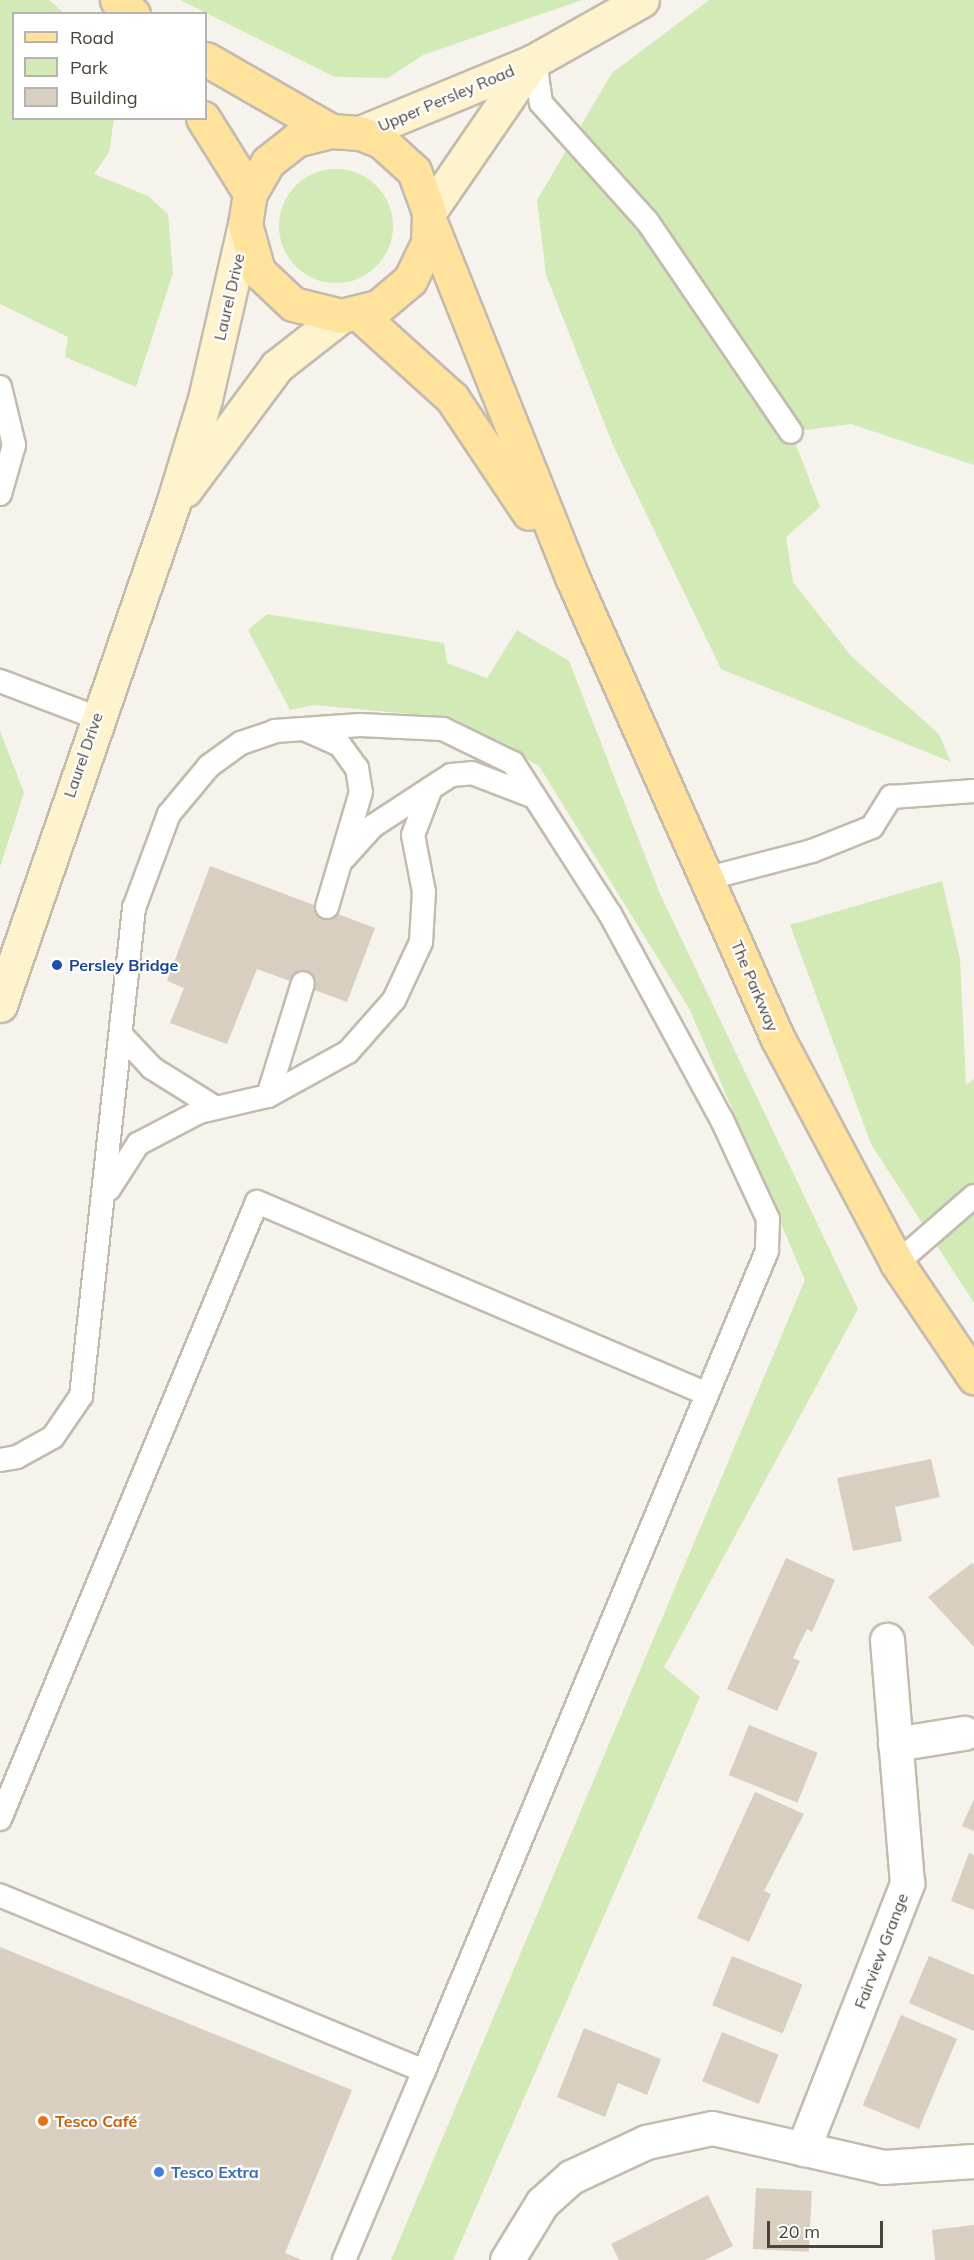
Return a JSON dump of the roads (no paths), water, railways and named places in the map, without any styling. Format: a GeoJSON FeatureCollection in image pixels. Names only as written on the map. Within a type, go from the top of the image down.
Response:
{"type":"FeatureCollection","features":[{"type":"Feature","properties":{"kind":"main road"},"geometry":{"type":"LineString","coordinates":[[117,0],[131,12]]}},
{"type":"Feature","properties":{"kind":"main road"},"geometry":{"type":"LineString","coordinates":[[207,60],[345,132],[381,141],[414,171],[430,217],[572,576]]}},
{"type":"Feature","properties":{"kind":"main road"},"geometry":{"type":"LineString","coordinates":[[204,120],[248,209],[252,256],[273,290],[316,313],[349,314],[387,301],[410,280],[421,262],[430,217]]}},
{"type":"Feature","properties":{"kind":"main road"},"geometry":{"type":"LineString","coordinates":[[248,209],[268,162],[296,140],[345,132]]}},
{"type":"Feature","properties":{"kind":"main road"},"geometry":{"type":"LineString","coordinates":[[349,314],[452,398],[572,576]]}},
{"type":"Feature","properties":{"kind":"main road","name":"The Parkway"},"geometry":{"type":"LineString","coordinates":[[572,576],[709,878],[777,1037],[897,1263],[974,1377]]}},
{"type":"Feature","properties":{"kind":"street","name":"Upper Persley Road"},"geometry":{"type":"LineString","coordinates":[[345,132],[533,61],[642,0]]}},
{"type":"Feature","properties":{"kind":"street","name":"Upper Persley Road"},"geometry":{"type":"LineString","coordinates":[[430,217],[533,61]]}},
{"type":"Feature","properties":{"kind":"street","name":"Laurel Drive"},"geometry":{"type":"LineString","coordinates":[[0,1005],[95,717],[172,507],[205,399],[248,209]]}},
{"type":"Feature","properties":{"kind":"street","name":"Laurel Drive"},"geometry":{"type":"LineString","coordinates":[[172,507],[277,366],[349,314]]}},
{"type":"Feature","properties":{"kind":"street","name":"Fairview Grange"},"geometry":{"type":"LineString","coordinates":[[803,2149],[907,1883],[887,1640]]}},
{"type":"Feature","properties":{"kind":"street"},"geometry":{"type":"LineString","coordinates":[[896,1744],[964,1733]]}},
{"type":"Feature","properties":{"kind":"street"},"geometry":{"type":"LineString","coordinates":[[507,2260],[542,2203],[571,2177],[646,2142],[712,2128],[883,2167],[974,2161]]}},
{"type":"Feature","properties":{"kind":"lane"},"geometry":{"type":"LineString","coordinates":[[533,61],[541,103],[647,221],[791,432]]}},
{"type":"Feature","properties":{"kind":"lane"},"geometry":{"type":"LineString","coordinates":[[0,387],[14,445],[0,494]]}},
{"type":"Feature","properties":{"kind":"lane"},"geometry":{"type":"LineString","coordinates":[[0,681],[95,717]]}},
{"type":"Feature","properties":{"kind":"lane"},"geometry":{"type":"LineString","coordinates":[[0,1460],[53,1437],[81,1395],[106,1193],[134,908],[169,814],[209,766],[241,743],[305,729],[360,725],[443,729],[513,763],[627,944],[722,1120],[768,1220],[767,1240],[707,1394],[344,2260]]}},
{"type":"Feature","properties":{"kind":"lane"},"geometry":{"type":"LineString","coordinates":[[305,729],[340,745],[357,768],[361,792],[327,907]]}},
{"type":"Feature","properties":{"kind":"lane"},"geometry":{"type":"LineString","coordinates":[[340,862],[373,826],[451,775],[472,773],[532,796]]}},
{"type":"Feature","properties":{"kind":"lane"},"geometry":{"type":"LineString","coordinates":[[106,1193],[138,1144],[216,1108],[268,1096],[348,1052],[393,1000],[421,942],[424,891],[413,835],[431,788]]}},
{"type":"Feature","properties":{"kind":"lane"},"geometry":{"type":"LineString","coordinates":[[709,878],[812,850],[872,827],[891,797],[974,791]]}},
{"type":"Feature","properties":{"kind":"lane"},"geometry":{"type":"LineString","coordinates":[[268,1096],[303,983]]}},
{"type":"Feature","properties":{"kind":"lane"},"geometry":{"type":"LineString","coordinates":[[122,1036],[152,1068],[216,1108]]}},
{"type":"Feature","properties":{"kind":"lane"},"geometry":{"type":"LineString","coordinates":[[897,1263],[974,1196]]}},
{"type":"Feature","properties":{"kind":"lane"},"geometry":{"type":"LineString","coordinates":[[0,1819],[258,1202],[707,1394]]}},
{"type":"Feature","properties":{"kind":"lane"},"geometry":{"type":"LineString","coordinates":[[0,1895],[424,2072]]}},
{"type":"Feature","properties":{"kind":"place","name":"Persley Bridge"},"geometry":{"type":"Point","coordinates":[57,965]}},
{"type":"Feature","properties":{"kind":"place","name":"Tesco Café"},"geometry":{"type":"Point","coordinates":[43,2121]}},
{"type":"Feature","properties":{"kind":"place","name":"Tesco Extra"},"geometry":{"type":"Point","coordinates":[159,2172]}}]}
